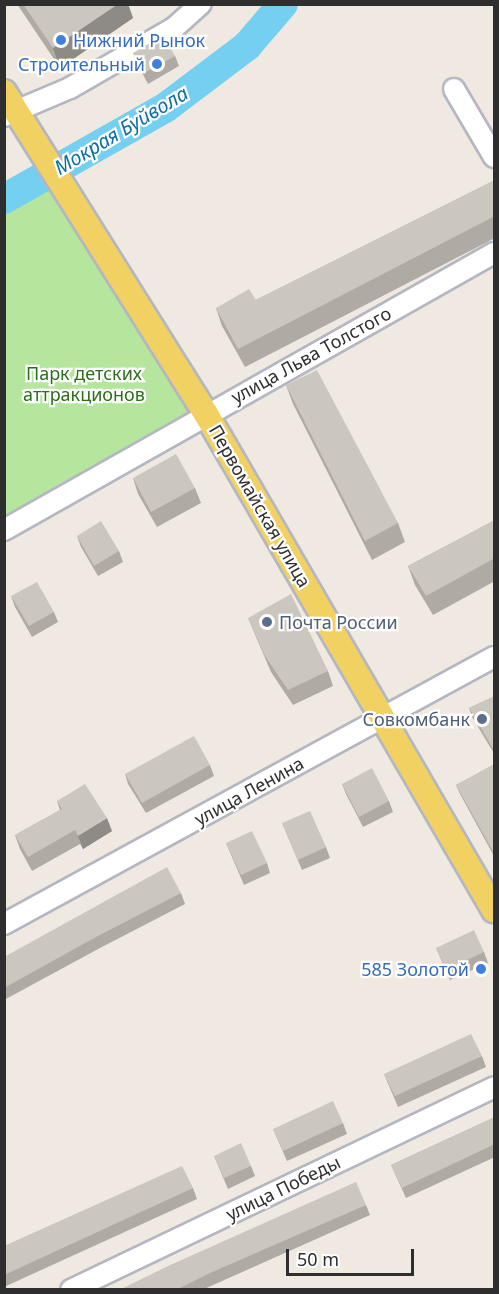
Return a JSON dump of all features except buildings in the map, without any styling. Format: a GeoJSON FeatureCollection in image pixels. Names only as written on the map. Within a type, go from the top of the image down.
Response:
{"type":"FeatureCollection","features":[{"type":"Feature","properties":{"kind":"main road","name":"Первомайская улица"},"geometry":{"type":"LineString","coordinates":[[8,106],[30,133],[206,414],[495,910]]}},
{"type":"Feature","properties":{"kind":"street"},"geometry":{"type":"LineString","coordinates":[[8,106],[70,88],[174,28],[201,4]]}},
{"type":"Feature","properties":{"kind":"street"},"geometry":{"type":"LineString","coordinates":[[454,89],[495,157]]}},
{"type":"Feature","properties":{"kind":"street","name":"улица Льва Толстого"},"geometry":{"type":"LineString","coordinates":[[4,530],[495,253]]}},
{"type":"Feature","properties":{"kind":"street","name":"улица Ленина"},"geometry":{"type":"LineString","coordinates":[[4,924],[495,657]]}},
{"type":"Feature","properties":{"kind":"street","name":"улица Победы"},"geometry":{"type":"LineString","coordinates":[[71,1290],[495,1088]]}},
{"type":"Feature","properties":{"kind":"green space","name":"Парк детских аттракционов"},"geometry":{"type":"Polygon","coordinates":[[[47,182],[198,411],[5,524],[5,205],[47,182]]]}},
{"type":"Feature","properties":{"kind":"waterway","name":"Мокрая Буйвола"},"geometry":{"type":"LineString","coordinates":[[4,199],[165,108],[247,46],[283,4]]}},
{"type":"Feature","properties":{"kind":"place","name":"Нижний Рынок"},"geometry":{"type":"Point","coordinates":[61,40]}},
{"type":"Feature","properties":{"kind":"place","name":"Строительный"},"geometry":{"type":"Point","coordinates":[157,64]}},
{"type":"Feature","properties":{"kind":"place","name":"Почта России"},"geometry":{"type":"Point","coordinates":[267,622]}},
{"type":"Feature","properties":{"kind":"place","name":"Совкомбанк"},"geometry":{"type":"Point","coordinates":[482,719]}},
{"type":"Feature","properties":{"kind":"place","name":"585 Золотой"},"geometry":{"type":"Point","coordinates":[481,969]}}]}
